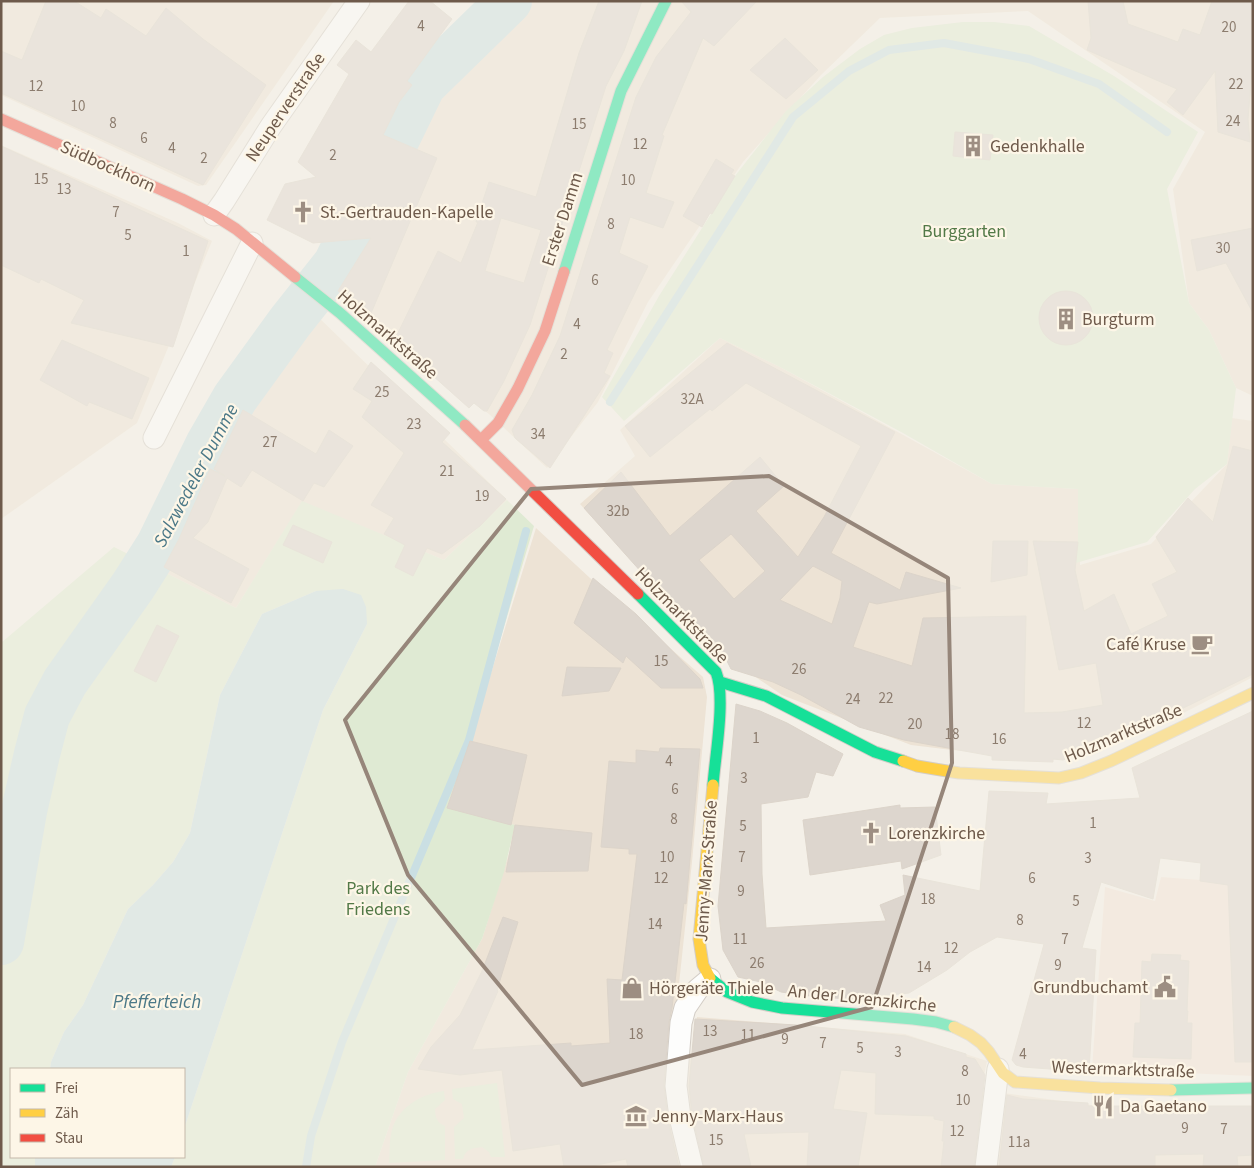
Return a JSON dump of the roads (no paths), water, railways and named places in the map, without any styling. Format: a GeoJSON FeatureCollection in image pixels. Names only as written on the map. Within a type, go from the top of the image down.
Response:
{"type":"FeatureCollection","features":[{"type":"Feature","properties":{"kind":"street","name":"Neuperverstraße"},"geometry":{"type":"LineString","coordinates":[[214,215],[276,118],[359,1]]}},
{"type":"Feature","properties":{"kind":"street","name":"Erster Damm"},"geometry":{"type":"LineString","coordinates":[[481,440],[498,423],[513,397],[545,331],[621,91],[666,1]]}},
{"type":"Feature","properties":{"kind":"street","name":"Südbockhorn"},"geometry":{"type":"LineString","coordinates":[[1,119],[214,215]]}},
{"type":"Feature","properties":{"kind":"street","name":"Holzmarktstraße"},"geometry":{"type":"LineString","coordinates":[[214,215],[325,302],[418,382],[481,440],[716,672],[720,682],[766,696],[794,709],[836,734],[901,761],[946,772],[1015,778],[1059,778],[1081,773],[1253,693]]}},
{"type":"Feature","properties":{"kind":"street"},"geometry":{"type":"LineString","coordinates":[[154,438],[252,243]]}},
{"type":"Feature","properties":{"kind":"street","name":"Jenny-Marx-Straße"},"geometry":{"type":"LineString","coordinates":[[710,979],[701,956],[699,939],[720,705],[720,682]]}},
{"type":"Feature","properties":{"kind":"street"},"geometry":{"type":"LineString","coordinates":[[692,1167],[680,1117],[676,1086],[681,1023],[686,1008],[698,989],[710,979]]}},
{"type":"Feature","properties":{"kind":"street","name":"An der Lorenzkirche"},"geometry":{"type":"LineString","coordinates":[[710,979],[720,988],[731,994],[752,1002],[771,1006],[814,1013],[937,1022],[967,1032],[986,1048],[998,1069]]}},
{"type":"Feature","properties":{"kind":"street"},"geometry":{"type":"LineString","coordinates":[[986,1167],[998,1069]]}},
{"type":"Feature","properties":{"kind":"street","name":"Westermarktstraße"},"geometry":{"type":"LineString","coordinates":[[998,1069],[1012,1081],[1066,1087],[1253,1088]]}},
{"type":"Feature","properties":{"kind":"water","name":"Pfefferteich"},"geometry":{"type":"Polygon","coordinates":[[[343,589],[361,595],[366,607],[367,624],[323,710],[185,1126],[185,1068],[50,1068],[51,1062],[64,1032],[83,1005],[128,909],[173,862],[190,833],[220,695],[262,614],[316,591],[343,589]]]}},
{"type":"Feature","properties":{"kind":"water"},"geometry":{"type":"Polygon","coordinates":[[[35,1158],[175,1158],[171,1167],[35,1167],[35,1158]]]}},
{"type":"Feature","properties":{"kind":"waterway","name":"Salzwedeler Dumme"},"geometry":{"type":"LineString","coordinates":[[1,942],[24,811],[37,754],[47,716],[65,682],[133,586],[159,545],[208,445],[235,398],[290,322],[336,264],[423,85],[509,1]]}},
{"type":"Feature","properties":{"kind":"waterway"},"geometry":{"type":"LineString","coordinates":[[610,402],[793,117],[849,71],[889,50],[944,43],[1029,59],[1099,84],[1167,132]]}},
{"type":"Feature","properties":{"kind":"waterway"},"geometry":{"type":"LineString","coordinates":[[306,1167],[311,1136],[342,1042],[469,740],[526,531]]}},
{"type":"Feature","properties":{"kind":"place","name":"Gedenkhalle"},"geometry":{"type":"Point","coordinates":[973,146]}},
{"type":"Feature","properties":{"kind":"place","name":"St.-Gertrauden-Kapelle"},"geometry":{"type":"Point","coordinates":[303,212]}},
{"type":"Feature","properties":{"kind":"place","name":"Burgturm"},"geometry":{"type":"Point","coordinates":[1066,319]}},
{"type":"Feature","properties":{"kind":"place","name":"Café Kruse"},"geometry":{"type":"Point","coordinates":[1202,644]}},
{"type":"Feature","properties":{"kind":"place","name":"Lorenzkirche"},"geometry":{"type":"Point","coordinates":[871,833]}},
{"type":"Feature","properties":{"kind":"place","name":"Grundbuchamt"},"geometry":{"type":"Point","coordinates":[1165,987]}},
{"type":"Feature","properties":{"kind":"place","name":"Hörgeräte Thiele"},"geometry":{"type":"Point","coordinates":[632,988]}},
{"type":"Feature","properties":{"kind":"place","name":"Da Gaetano"},"geometry":{"type":"Point","coordinates":[1103,1106]}},
{"type":"Feature","properties":{"kind":"place","name":"Jenny-Marx-Haus"},"geometry":{"type":"Point","coordinates":[636,1116]}},
{"type":"Feature","properties":{"kind":"park label","name":"Burggarten"},"geometry":{"type":"Point","coordinates":[964,231]}},
{"type":"Feature","properties":{"kind":"park label","name":"Park des Friedens"},"geometry":{"type":"Point","coordinates":[378,898]}}]}
